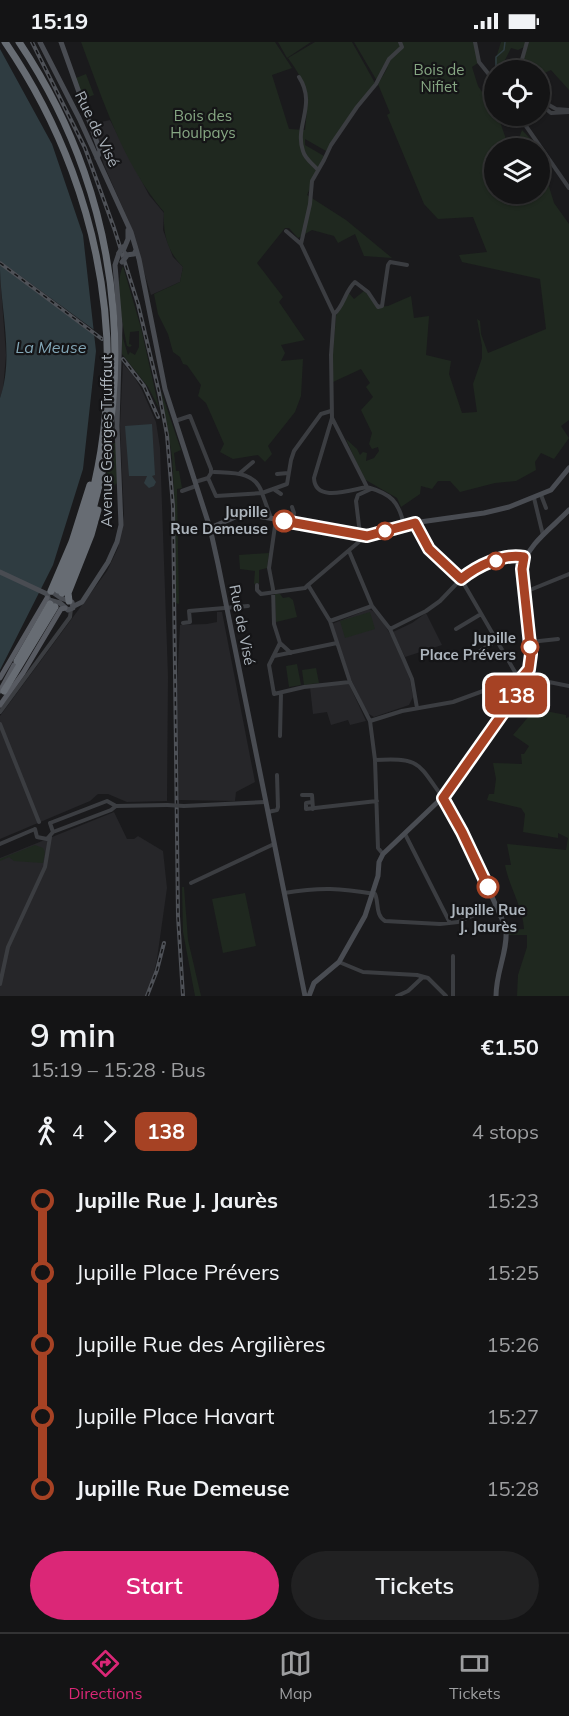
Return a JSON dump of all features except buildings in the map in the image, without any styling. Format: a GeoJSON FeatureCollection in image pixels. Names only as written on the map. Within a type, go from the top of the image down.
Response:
{"type":"FeatureCollection","features":[{"type":"Feature","properties":{"kind":"highway"},"geometry":{"type":"LineString","coordinates":[[5,42],[29,80],[61,142],[84,207],[95,251],[104,306],[108,362],[107,407],[100,470],[91,482],[52,597],[14,665]]}},
{"type":"Feature","properties":{"kind":"highway"},"geometry":{"type":"LineString","coordinates":[[1,691],[87,531],[111,417],[114,363],[112,295],[104,237],[88,182],[72,139],[44,82],[19,42]]}},
{"type":"Feature","properties":{"kind":"highway"},"geometry":{"type":"LineString","coordinates":[[69,605],[69,591],[94,527],[104,478],[100,470]]}},
{"type":"Feature","properties":{"kind":"main road"},"geometry":{"type":"LineString","coordinates":[[0,678],[52,597]]}},
{"type":"Feature","properties":{"kind":"main road"},"geometry":{"type":"LineString","coordinates":[[0,705],[23,673],[61,609],[69,605]]}},
{"type":"Feature","properties":{"kind":"main road"},"geometry":{"type":"LineString","coordinates":[[1,691],[14,665]]}},
{"type":"Feature","properties":{"kind":"street","name":"Rue de Visé"},"geometry":{"type":"LineString","coordinates":[[40,42],[118,201],[135,247],[160,371],[210,528],[267,812],[307,996]]}},
{"type":"Feature","properties":{"kind":"street"},"geometry":{"type":"LineString","coordinates":[[61,42],[100,151],[97,158]]}},
{"type":"Feature","properties":{"kind":"street"},"geometry":{"type":"LineString","coordinates":[[301,244],[310,204],[310,187],[318,170],[331,145],[376,84],[389,59],[400,51],[402,47],[400,42]]}},
{"type":"Feature","properties":{"kind":"street"},"geometry":{"type":"LineString","coordinates":[[522,60],[527,42]]}},
{"type":"Feature","properties":{"kind":"street"},"geometry":{"type":"LineString","coordinates":[[475,43],[479,62],[484,67]]}},
{"type":"Feature","properties":{"kind":"street"},"geometry":{"type":"LineString","coordinates":[[299,77],[305,89],[307,103],[302,148],[307,159],[318,170]]}},
{"type":"Feature","properties":{"kind":"street"},"geometry":{"type":"LineString","coordinates":[[550,106],[569,111]]}},
{"type":"Feature","properties":{"kind":"street"},"geometry":{"type":"LineString","coordinates":[[550,112],[569,111]]}},
{"type":"Feature","properties":{"kind":"street"},"geometry":{"type":"LineString","coordinates":[[526,126],[569,188]]}},
{"type":"Feature","properties":{"kind":"street","name":"Rue de Visé"},"geometry":{"type":"LineString","coordinates":[[128,228],[123,252],[139,264]]}},
{"type":"Feature","properties":{"kind":"street"},"geometry":{"type":"LineString","coordinates":[[286,231],[301,244],[334,314],[331,355],[332,418],[369,488]]}},
{"type":"Feature","properties":{"kind":"street"},"geometry":{"type":"LineString","coordinates":[[116,274],[135,247],[131,243],[124,245]]}},
{"type":"Feature","properties":{"kind":"street","name":"Avenue Georges Truffaut"},"geometry":{"type":"LineString","coordinates":[[69,605],[80,603],[113,553],[121,518],[117,435],[120,338],[115,263],[124,245]]}},
{"type":"Feature","properties":{"kind":"street"},"geometry":{"type":"LineString","coordinates":[[334,314],[339,310],[351,285],[355,282],[368,292],[378,307],[382,306],[388,265],[390,262],[407,265]]}},
{"type":"Feature","properties":{"kind":"street"},"geometry":{"type":"LineString","coordinates":[[208,478],[214,496],[262,493],[287,484],[291,460],[298,445],[321,414],[331,411]]}},
{"type":"Feature","properties":{"kind":"street"},"geometry":{"type":"LineString","coordinates":[[175,421],[190,416],[211,469],[208,478],[182,491]]}},
{"type":"Feature","properties":{"kind":"street"},"geometry":{"type":"LineString","coordinates":[[332,418],[314,478],[314,485],[319,491],[326,493],[369,488],[394,500],[400,509],[404,527]]}},
{"type":"Feature","properties":{"kind":"street"},"geometry":{"type":"LineString","coordinates":[[240,473],[253,462]]}},
{"type":"Feature","properties":{"kind":"street"},"geometry":{"type":"LineString","coordinates":[[257,585],[260,594],[305,588],[367,536],[415,523],[484,513],[534,498],[556,486],[569,468]]}},
{"type":"Feature","properties":{"kind":"street"},"geometry":{"type":"LineString","coordinates":[[214,472],[240,473],[257,483],[274,519],[269,568],[273,592],[274,624],[280,643],[291,653]]}},
{"type":"Feature","properties":{"kind":"street"},"geometry":{"type":"LineString","coordinates":[[277,474],[288,473]]}},
{"type":"Feature","properties":{"kind":"street"},"geometry":{"type":"LineString","coordinates":[[360,534],[356,501],[358,495],[369,488]]}},
{"type":"Feature","properties":{"kind":"street"},"geometry":{"type":"LineString","coordinates":[[275,490],[281,494]]}},
{"type":"Feature","properties":{"kind":"street"},"geometry":{"type":"LineString","coordinates":[[541,495],[546,508]]}},
{"type":"Feature","properties":{"kind":"street"},"geometry":{"type":"LineString","coordinates":[[534,498],[543,536]]}},
{"type":"Feature","properties":{"kind":"street"},"geometry":{"type":"LineString","coordinates":[[292,507],[294,513],[292,522]]}},
{"type":"Feature","properties":{"kind":"street"},"geometry":{"type":"LineString","coordinates":[[535,679],[522,569],[524,557],[569,510]]}},
{"type":"Feature","properties":{"kind":"street"},"geometry":{"type":"LineString","coordinates":[[210,528],[240,515],[367,536]]}},
{"type":"Feature","properties":{"kind":"street"},"geometry":{"type":"LineString","coordinates":[[415,523],[429,549],[461,579],[515,672],[522,680]]}},
{"type":"Feature","properties":{"kind":"street"},"geometry":{"type":"LineString","coordinates":[[350,549],[372,606],[390,629],[412,679],[417,708]]}},
{"type":"Feature","properties":{"kind":"street"},"geometry":{"type":"LineString","coordinates":[[390,629],[414,618],[440,601],[461,579],[487,563],[511,556],[524,557]]}},
{"type":"Feature","properties":{"kind":"street"},"geometry":{"type":"LineString","coordinates":[[0,572],[69,605],[71,616],[0,712]]}},
{"type":"Feature","properties":{"kind":"street"},"geometry":{"type":"LineString","coordinates":[[525,592],[569,574]]}},
{"type":"Feature","properties":{"kind":"street"},"geometry":{"type":"LineString","coordinates":[[308,585],[330,621],[350,682],[370,721],[375,760],[378,848],[383,854]]}},
{"type":"Feature","properties":{"kind":"street"},"geometry":{"type":"LineString","coordinates":[[183,623],[190,622],[189,611],[248,606]]}},
{"type":"Feature","properties":{"kind":"street"},"geometry":{"type":"LineString","coordinates":[[330,621],[372,606]]}},
{"type":"Feature","properties":{"kind":"street"},"geometry":{"type":"LineString","coordinates":[[456,629],[481,614]]}},
{"type":"Feature","properties":{"kind":"street"},"geometry":{"type":"LineString","coordinates":[[530,642],[558,639]]}},
{"type":"Feature","properties":{"kind":"street"},"geometry":{"type":"LineString","coordinates":[[471,657],[497,640]]}},
{"type":"Feature","properties":{"kind":"street"},"geometry":{"type":"LineString","coordinates":[[280,643],[269,667],[274,694],[304,687],[350,682]]}},
{"type":"Feature","properties":{"kind":"street"},"geometry":{"type":"LineString","coordinates":[[274,656],[337,643]]}},
{"type":"Feature","properties":{"kind":"street"},"geometry":{"type":"LineString","coordinates":[[307,996],[314,983],[339,962],[365,916],[383,854],[443,798],[513,699],[530,667],[531,654]]}},
{"type":"Feature","properties":{"kind":"street"},"geometry":{"type":"LineString","coordinates":[[522,680],[531,673],[535,679]]}},
{"type":"Feature","properties":{"kind":"street"},"geometry":{"type":"LineString","coordinates":[[370,721],[417,708],[453,702],[510,681],[535,679],[569,686]]}},
{"type":"Feature","properties":{"kind":"street"},"geometry":{"type":"LineString","coordinates":[[280,736],[281,693]]}},
{"type":"Feature","properties":{"kind":"street"},"geometry":{"type":"LineString","coordinates":[[0,724],[39,822]]}},
{"type":"Feature","properties":{"kind":"street"},"geometry":{"type":"LineString","coordinates":[[375,760],[405,759],[416,763],[443,798],[462,832],[506,928],[507,939],[496,978],[496,996]]}},
{"type":"Feature","properties":{"kind":"street"},"geometry":{"type":"LineString","coordinates":[[267,812],[277,810],[278,807],[277,775]]}},
{"type":"Feature","properties":{"kind":"street"},"geometry":{"type":"LineString","coordinates":[[302,795],[312,795],[312,802],[306,803],[306,809],[376,801]]}},
{"type":"Feature","properties":{"kind":"street"},"geometry":{"type":"LineString","coordinates":[[39,822],[50,823],[107,801],[116,806],[184,806],[265,802]]}},
{"type":"Feature","properties":{"kind":"street"},"geometry":{"type":"LineString","coordinates":[[93,805],[96,815]]}},
{"type":"Feature","properties":{"kind":"street"},"geometry":{"type":"LineString","coordinates":[[0,984],[8,947],[45,867],[50,837],[53,832],[116,806]]}},
{"type":"Feature","properties":{"kind":"street"},"geometry":{"type":"LineString","coordinates":[[0,844],[35,829],[39,822]]}},
{"type":"Feature","properties":{"kind":"street"},"geometry":{"type":"LineString","coordinates":[[50,823],[53,832]]}},
{"type":"Feature","properties":{"kind":"street"},"geometry":{"type":"LineString","coordinates":[[35,829],[39,838],[45,840],[50,837]]}},
{"type":"Feature","properties":{"kind":"street"},"geometry":{"type":"LineString","coordinates":[[405,834],[450,923]]}},
{"type":"Feature","properties":{"kind":"street"},"geometry":{"type":"LineString","coordinates":[[192,884],[275,844]]}},
{"type":"Feature","properties":{"kind":"street"},"geometry":{"type":"LineString","coordinates":[[284,893],[316,888],[340,888],[377,894],[378,911],[381,919],[385,921],[440,924],[458,922],[496,906]]}},
{"type":"Feature","properties":{"kind":"street"},"geometry":{"type":"LineString","coordinates":[[339,962],[363,972],[410,974],[423,977],[432,981],[444,994],[453,994],[453,956]]}},
{"type":"Feature","properties":{"kind":"street"},"geometry":{"type":"LineString","coordinates":[[410,974],[415,984]]}},
{"type":"Feature","properties":{"kind":"street"},"geometry":{"type":"LineString","coordinates":[[398,996],[408,991],[423,977]]}},
{"type":"Feature","properties":{"kind":"shaded area"},"geometry":{"type":"Polygon","coordinates":[[[110,120],[149,195],[164,213],[163,230],[173,257],[183,267],[180,282],[151,295],[129,222],[104,165],[92,124],[110,120]]]}},
{"type":"Feature","properties":{"kind":"shaded area"},"geometry":{"type":"Polygon","coordinates":[[[0,273],[6,355],[0,398],[0,273]]]}},
{"type":"Feature","properties":{"kind":"shaded area"},"geometry":{"type":"Polygon","coordinates":[[[123,364],[142,390],[156,422],[160,448],[168,676],[167,801],[127,802],[108,794],[98,794],[90,801],[0,839],[0,716],[107,571],[118,548],[124,515],[120,425],[123,364]]]}},
{"type":"Feature","properties":{"kind":"shaded area"},"geometry":{"type":"Polygon","coordinates":[[[369,609],[384,624],[398,647],[410,680],[413,697],[409,705],[374,717],[367,713],[350,677],[332,624],[369,609]]]}},
{"type":"Feature","properties":{"kind":"shaded area"},"geometry":{"type":"Polygon","coordinates":[[[217,612],[222,612],[255,782],[236,792],[235,801],[179,800],[177,684],[180,625],[217,622],[217,612]]]}},
{"type":"Feature","properties":{"kind":"shaded area"},"geometry":{"type":"Polygon","coordinates":[[[426,613],[442,645],[405,657],[393,632],[426,613]]]}},
{"type":"Feature","properties":{"kind":"shaded area"},"geometry":{"type":"Polygon","coordinates":[[[349,684],[366,721],[350,725],[348,720],[331,725],[327,712],[313,714],[310,687],[349,684]]]}},
{"type":"Feature","properties":{"kind":"shaded area"},"geometry":{"type":"Polygon","coordinates":[[[114,812],[127,839],[134,839],[138,836],[163,851],[167,888],[157,959],[148,996],[0,996],[0,858],[114,812]]]}},
{"type":"Feature","properties":{"kind":"green space","name":"Bois des Houlpays"},"geometry":{"type":"Polygon","coordinates":[[[81,42],[275,42],[292,68],[272,75],[289,129],[305,130],[307,99],[304,84],[288,58],[315,42],[352,42],[375,83],[326,151],[305,139],[305,145],[324,156],[307,195],[346,220],[392,258],[364,256],[355,234],[338,243],[334,236],[312,230],[298,238],[289,228],[285,228],[257,263],[283,297],[279,302],[305,340],[281,345],[285,353],[281,361],[303,359],[301,396],[295,412],[268,446],[272,454],[265,462],[258,455],[233,459],[220,452],[224,444],[206,403],[198,396],[201,385],[187,365],[183,364],[180,357],[173,352],[168,334],[158,314],[154,294],[180,282],[183,267],[173,255],[167,242],[164,212],[137,173],[115,131],[81,42]]]}},
{"type":"Feature","properties":{"kind":"green space"},"geometry":{"type":"Polygon","coordinates":[[[278,42],[311,42],[287,58],[278,42]]]}},
{"type":"Feature","properties":{"kind":"green space","name":"Bois de Nifiet"},"geometry":{"type":"Polygon","coordinates":[[[354,42],[474,42],[478,63],[472,67],[478,86],[484,95],[484,126],[501,126],[506,138],[484,138],[484,204],[550,204],[550,190],[554,203],[569,224],[569,420],[561,426],[569,438],[554,459],[541,453],[535,462],[536,470],[516,481],[495,483],[460,492],[450,481],[438,481],[432,489],[421,486],[420,494],[401,507],[397,498],[364,479],[346,439],[360,455],[363,452],[367,453],[366,461],[374,458],[379,451],[378,447],[372,449],[369,444],[372,433],[361,410],[373,397],[366,387],[370,383],[361,369],[333,382],[332,363],[336,316],[348,292],[354,299],[364,291],[378,307],[388,306],[411,296],[414,318],[429,316],[426,355],[451,361],[449,374],[462,413],[477,412],[473,384],[482,358],[482,346],[477,319],[480,321],[481,334],[488,353],[546,329],[540,279],[462,262],[459,255],[487,252],[473,217],[438,219],[424,204],[387,115],[390,113],[378,84],[388,67],[377,81],[354,42]]]}},
{"type":"Feature","properties":{"kind":"green space"},"geometry":{"type":"Polygon","coordinates":[[[501,42],[526,42],[524,47],[518,50],[511,48],[505,60],[495,60],[501,42]]]}},
{"type":"Feature","properties":{"kind":"green space"},"geometry":{"type":"Polygon","coordinates":[[[529,42],[569,42],[569,90],[550,70],[550,60],[523,60],[529,42]]]}},
{"type":"Feature","properties":{"kind":"green space"},"geometry":{"type":"Polygon","coordinates":[[[86,74],[94,95],[83,99],[76,78],[86,74]]]}},
{"type":"Feature","properties":{"kind":"green space"},"geometry":{"type":"Polygon","coordinates":[[[522,130],[530,138],[519,138],[522,130]]]}},
{"type":"Feature","properties":{"kind":"green space"},"geometry":{"type":"Polygon","coordinates":[[[123,266],[141,328],[159,408],[148,387],[122,354],[122,335],[128,355],[130,352],[135,355],[139,347],[139,331],[130,332],[129,344],[132,345],[130,347],[127,346],[125,338],[119,294],[120,274],[123,266]]]}},
{"type":"Feature","properties":{"kind":"green space"},"geometry":{"type":"Polygon","coordinates":[[[161,391],[181,450],[174,453],[176,471],[179,471],[182,488],[177,489],[179,604],[176,603],[172,456],[161,391]]]}},
{"type":"Feature","properties":{"kind":"green space"},"geometry":{"type":"Polygon","coordinates":[[[112,443],[116,443],[117,483],[114,486],[105,486],[112,443]]]}},
{"type":"Feature","properties":{"kind":"green space"},"geometry":{"type":"Polygon","coordinates":[[[269,553],[267,568],[259,570],[259,583],[254,584],[255,571],[240,569],[239,555],[269,553]]]}},
{"type":"Feature","properties":{"kind":"green space"},"geometry":{"type":"Polygon","coordinates":[[[275,594],[293,600],[297,617],[276,622],[275,594]]]}},
{"type":"Feature","properties":{"kind":"green space"},"geometry":{"type":"Polygon","coordinates":[[[370,612],[375,629],[345,638],[340,621],[370,612]]]}},
{"type":"Feature","properties":{"kind":"green space"},"geometry":{"type":"Polygon","coordinates":[[[297,664],[301,685],[289,687],[286,666],[297,664]]]}},
{"type":"Feature","properties":{"kind":"green space"},"geometry":{"type":"Polygon","coordinates":[[[316,668],[319,683],[304,685],[302,670],[316,668]]]}},
{"type":"Feature","properties":{"kind":"green space"},"geometry":{"type":"Polygon","coordinates":[[[535,709],[569,717],[569,996],[517,996],[518,975],[527,947],[527,935],[509,935],[509,930],[524,929],[505,865],[511,865],[507,844],[566,850],[568,838],[558,833],[558,838],[523,832],[525,814],[521,808],[487,800],[489,794],[494,794],[496,779],[493,763],[522,764],[521,754],[524,754],[529,746],[513,735],[535,709]]]}},
{"type":"Feature","properties":{"kind":"green space"},"geometry":{"type":"Polygon","coordinates":[[[35,845],[43,848],[45,852],[43,863],[14,861],[9,857],[0,861],[0,859],[35,845]]]}},
{"type":"Feature","properties":{"kind":"green space"},"geometry":{"type":"Polygon","coordinates":[[[182,887],[184,887],[188,940],[201,996],[195,996],[183,932],[182,887]]]}},
{"type":"Feature","properties":{"kind":"green space"},"geometry":{"type":"Polygon","coordinates":[[[245,893],[256,946],[223,953],[212,899],[245,893]]]}},
{"type":"Feature","properties":{"kind":"water","name":"La Meuse"},"geometry":{"type":"Polygon","coordinates":[[[0,49],[52,144],[83,235],[96,351],[83,469],[53,565],[0,670],[0,398],[6,367],[6,334],[0,270],[0,49]]]}},
{"type":"Feature","properties":{"kind":"water"},"geometry":{"type":"Polygon","coordinates":[[[152,424],[155,475],[152,476],[156,482],[149,488],[144,483],[147,476],[129,476],[125,426],[152,424]]]}},
{"type":"Feature","properties":{"kind":"pier"},"geometry":{"type":"Polygon","coordinates":[[[0,261],[97,332],[97,337],[0,265],[0,261]]]}},
{"type":"Feature","properties":{"kind":"waterway"},"geometry":{"type":"LineString","coordinates":[[496,60],[496,57],[504,50],[505,42]]}},
{"type":"Feature","properties":{"kind":"railway"},"geometry":{"type":"LineString","coordinates":[[32,42],[85,148],[114,228],[138,304],[167,435],[173,506],[178,916],[183,996]]}},
{"type":"Feature","properties":{"kind":"railway"},"geometry":{"type":"LineString","coordinates":[[0,263],[102,339]]}},
{"type":"Feature","properties":{"kind":"railway"},"geometry":{"type":"LineString","coordinates":[[123,359],[144,386],[158,417]]}},
{"type":"Feature","properties":{"kind":"railway"},"geometry":{"type":"LineString","coordinates":[[147,996],[164,943]]}},
{"type":"Feature","properties":{"kind":"bus line","name":"138"},"geometry":{"type":"LineString","coordinates":[[284,521],[367,536],[415,523],[429,549],[461,579],[487,563],[517,555],[524,557],[522,569],[531,654],[530,667],[519,681],[521,686],[513,699],[443,798],[488,887]]}},
{"type":"Feature","properties":{"kind":"place","name":"Jupille Rue Demeuse"},"geometry":{"type":"Point","coordinates":[284,521]}},
{"type":"Feature","properties":{"kind":"place","name":"Jupille Place Prévers"},"geometry":{"type":"Point","coordinates":[530,647]}},
{"type":"Feature","properties":{"kind":"place","name":"Jupille Rue J. Jaurès"},"geometry":{"type":"Point","coordinates":[488,887]}}]}
